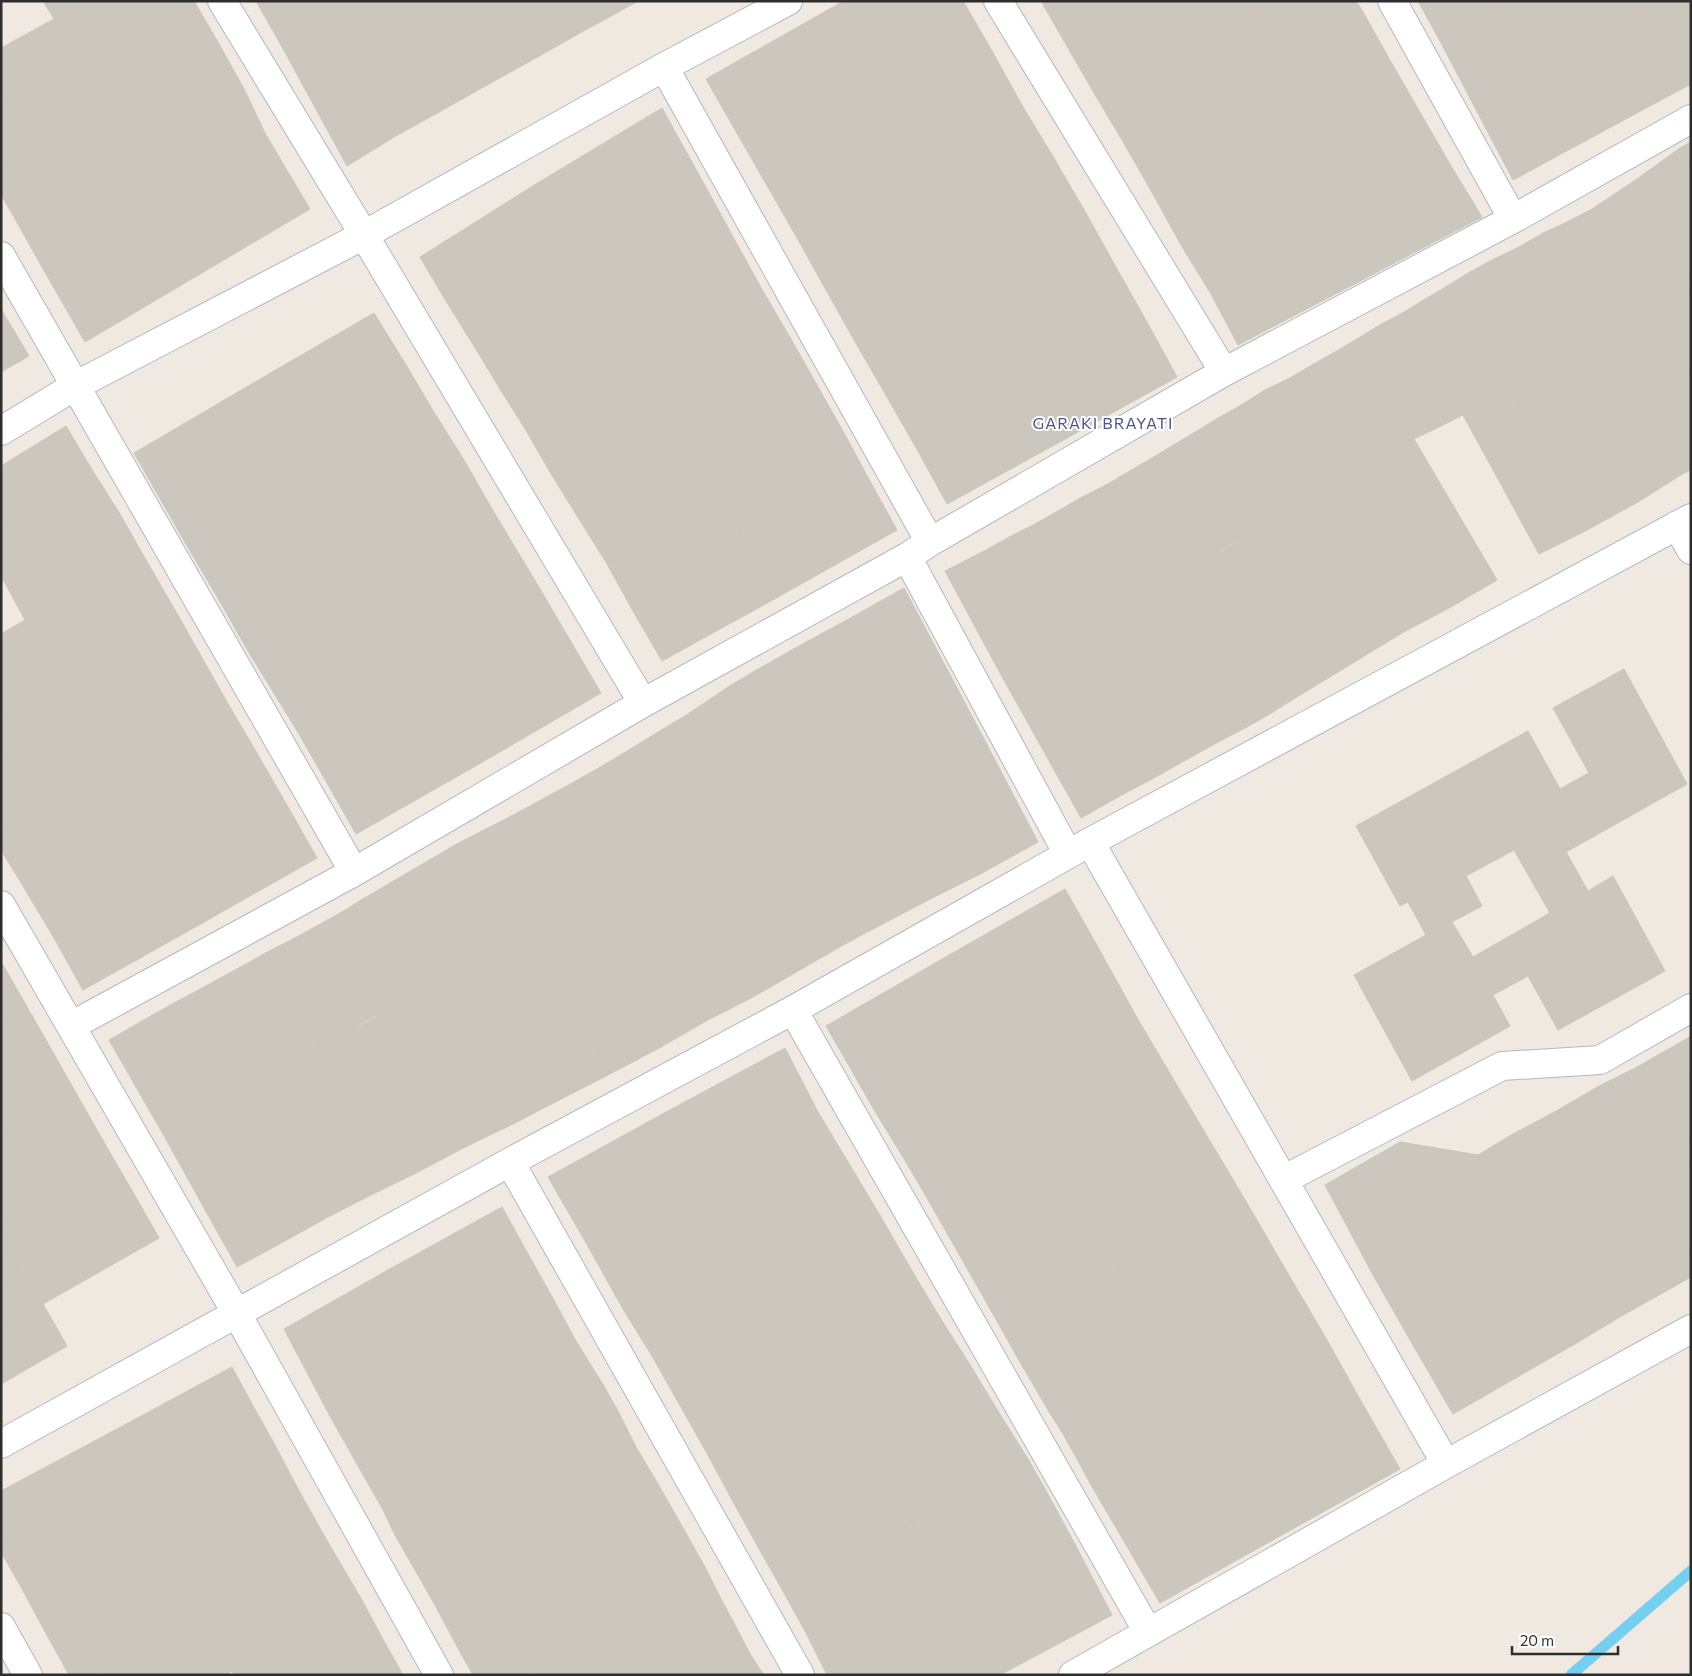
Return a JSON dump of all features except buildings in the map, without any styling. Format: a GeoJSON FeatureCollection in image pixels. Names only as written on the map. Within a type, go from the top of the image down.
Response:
{"type":"FeatureCollection","features":[{"type":"Feature","properties":{"kind":"street"},"geometry":{"type":"LineString","coordinates":[[222,1],[643,703]]}},
{"type":"Feature","properties":{"kind":"street"},"geometry":{"type":"LineString","coordinates":[[1,431],[74,386],[364,235],[664,67],[788,1]]}},
{"type":"Feature","properties":{"kind":"street"},"geometry":{"type":"LineString","coordinates":[[998,1],[1224,372]]}},
{"type":"Feature","properties":{"kind":"street"},"geometry":{"type":"LineString","coordinates":[[1392,1],[1513,219]]}},
{"type":"Feature","properties":{"kind":"street"},"geometry":{"type":"LineString","coordinates":[[664,67],[930,542]]}},
{"type":"Feature","properties":{"kind":"street"},"geometry":{"type":"LineString","coordinates":[[71,1026],[354,872],[643,703],[907,557],[1224,372],[1513,219],[1691,118]]}},
{"type":"Feature","properties":{"kind":"street"},"geometry":{"type":"LineString","coordinates":[[1,256],[354,872]]}},
{"type":"Feature","properties":{"kind":"street"},"geometry":{"type":"LineString","coordinates":[[1,1444],[510,1162],[793,1010],[1079,848],[1684,522],[1691,550]]}},
{"type":"Feature","properties":{"kind":"street"},"geometry":{"type":"LineString","coordinates":[[907,557],[1079,848],[1284,1180],[1446,1464]]}},
{"type":"Feature","properties":{"kind":"street"},"geometry":{"type":"LineString","coordinates":[[1,905],[237,1314],[439,1675]]}},
{"type":"Feature","properties":{"kind":"street"},"geometry":{"type":"LineString","coordinates":[[1284,1180],[1502,1066],[1600,1060],[1691,1008]]}},
{"type":"Feature","properties":{"kind":"street"},"geometry":{"type":"LineString","coordinates":[[793,1010],[1148,1632]]}},
{"type":"Feature","properties":{"kind":"street"},"geometry":{"type":"LineString","coordinates":[[510,1162],[800,1675]]}},
{"type":"Feature","properties":{"kind":"street"},"geometry":{"type":"LineString","coordinates":[[1073,1675],[1446,1464],[1691,1329]]}},
{"type":"Feature","properties":{"kind":"street"},"geometry":{"type":"LineString","coordinates":[[1,1627],[24,1673]]}},
{"type":"Feature","properties":{"kind":"waterway"},"geometry":{"type":"LineString","coordinates":[[1571,1675],[1691,1571]]}},
{"type":"Feature","properties":{"kind":"district","name":"GARAKI BRAYATI"},"geometry":{"type":"Point","coordinates":[1103,423]}}]}
